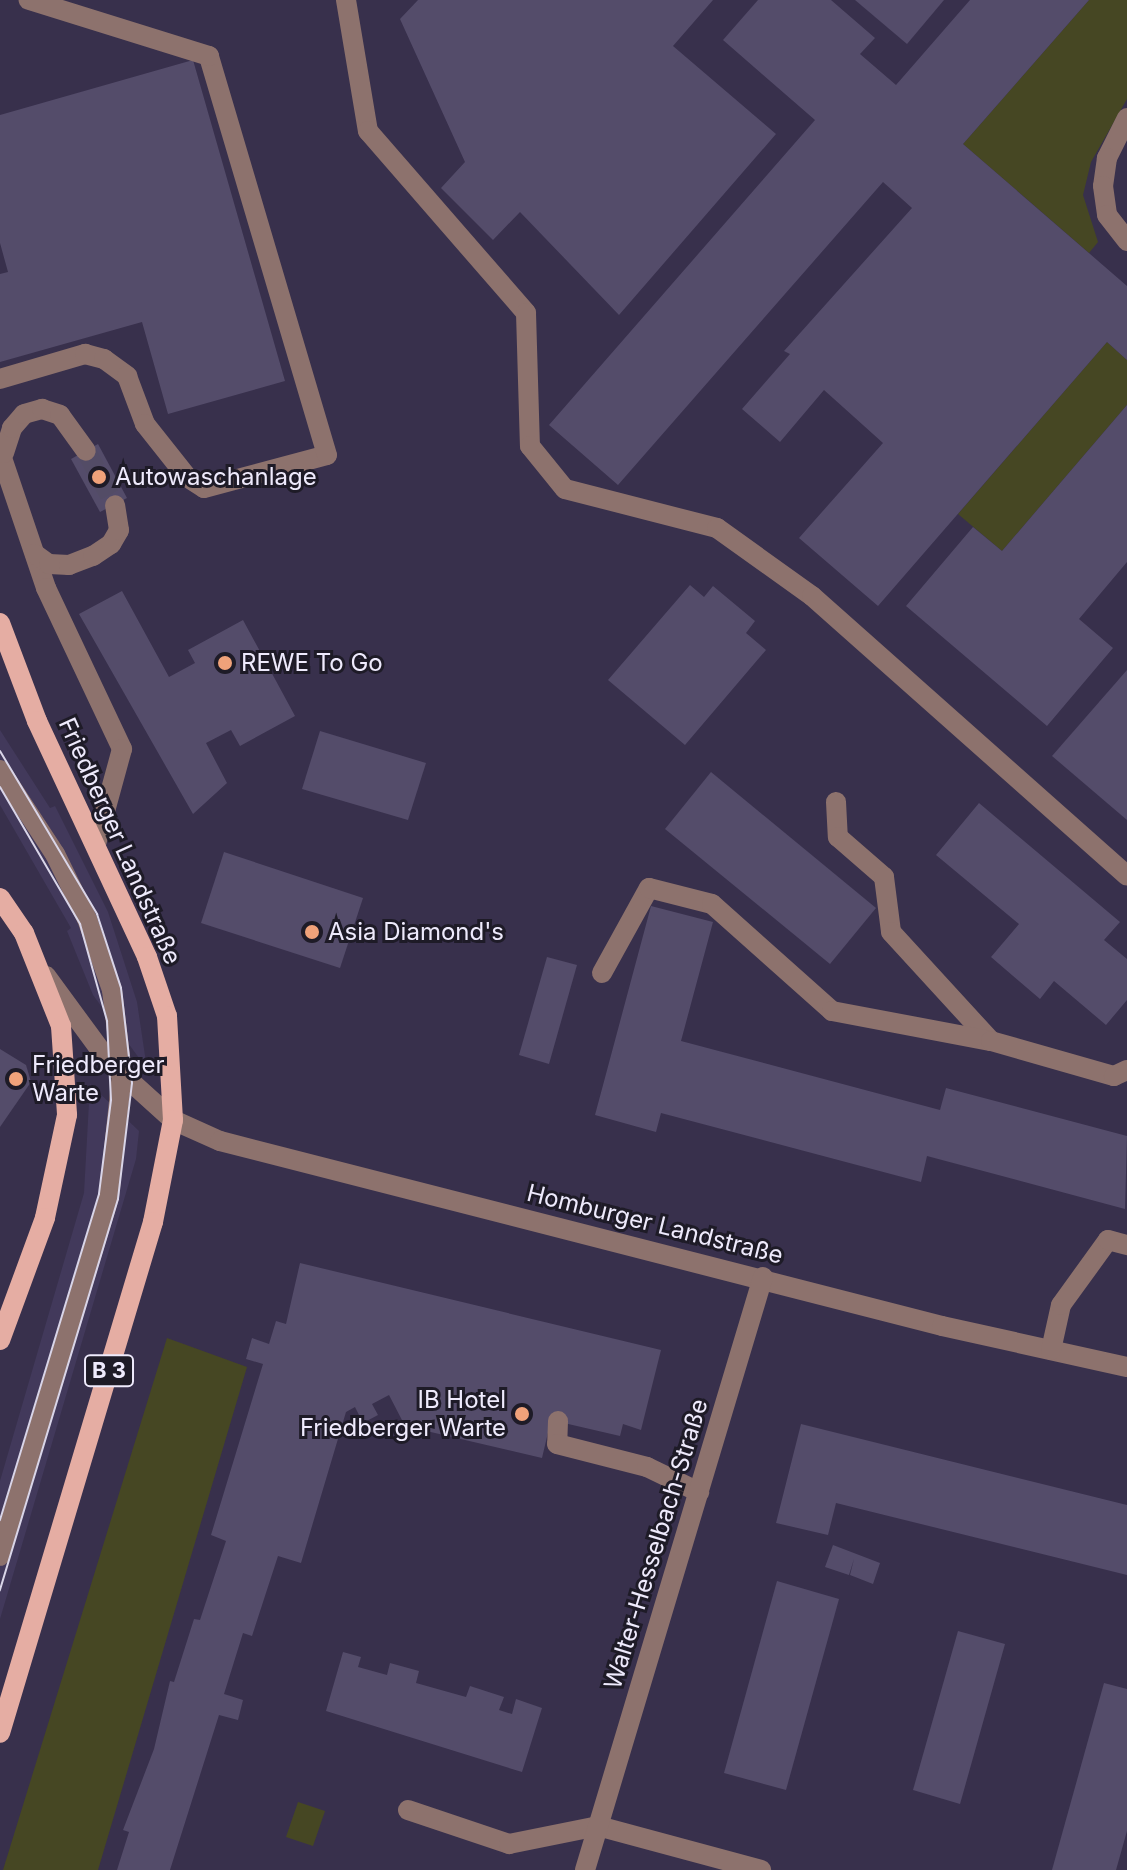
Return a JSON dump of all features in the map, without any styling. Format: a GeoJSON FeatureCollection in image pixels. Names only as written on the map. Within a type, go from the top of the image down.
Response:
{"type":"FeatureCollection","features":[{"type":"Feature","properties":{"kind":"main road","name":"Friedberger Landstraße"},"geometry":{"type":"LineString","coordinates":[[0,623],[37,721],[125,903],[167,1016],[173,1120],[153,1222],[0,1733]]}},
{"type":"Feature","properties":{"kind":"main road"},"geometry":{"type":"LineString","coordinates":[[0,898],[40,968],[61,1026],[64,1143],[45,1218],[0,1340]]}},
{"type":"Feature","properties":{"kind":"street"},"geometry":{"type":"LineString","coordinates":[[0,379],[85,354],[104,359],[127,376],[145,424],[187,477],[204,488],[327,455],[209,56],[29,0]]}},
{"type":"Feature","properties":{"kind":"street"},"geometry":{"type":"LineString","coordinates":[[346,0],[368,131],[526,313],[530,446],[565,489],[717,528],[812,596],[1127,876]]}},
{"type":"Feature","properties":{"kind":"street"},"geometry":{"type":"LineString","coordinates":[[1127,119],[1107,158],[1103,186],[1107,215],[1127,241]]}},
{"type":"Feature","properties":{"kind":"street"},"geometry":{"type":"LineString","coordinates":[[86,451],[60,415],[42,409],[18,421],[2,452],[46,588],[122,749],[96,844]]}},
{"type":"Feature","properties":{"kind":"street"},"geometry":{"type":"LineString","coordinates":[[35,554],[49,564],[69,565],[93,556],[111,544],[119,530],[115,505]]}},
{"type":"Feature","properties":{"kind":"street"},"geometry":{"type":"LineString","coordinates":[[0,770],[55,854],[87,919],[112,990],[122,1073],[109,1197],[0,1556]]}},
{"type":"Feature","properties":{"kind":"street"},"geometry":{"type":"LineString","coordinates":[[836,802],[838,837],[884,877],[891,932],[991,1041]]}},
{"type":"Feature","properties":{"kind":"street"},"geometry":{"type":"LineString","coordinates":[[602,973],[649,888],[712,904],[832,1011],[991,1041],[1114,1076],[1127,1070]]}},
{"type":"Feature","properties":{"kind":"street","name":"Homburger Landstraße"},"geometry":{"type":"LineString","coordinates":[[40,968],[84,1032],[122,1073],[173,1120],[220,1141],[1127,1367]]}},
{"type":"Feature","properties":{"kind":"street"},"geometry":{"type":"LineString","coordinates":[[1051,1350],[1061,1305],[1108,1240],[1127,1245]]}},
{"type":"Feature","properties":{"kind":"street","name":"Walter-Hesselbach-Straße"},"geometry":{"type":"LineString","coordinates":[[585,1870],[763,1277]]}},
{"type":"Feature","properties":{"kind":"street"},"geometry":{"type":"LineString","coordinates":[[558,1421],[557,1444],[647,1467],[699,1492]]}},
{"type":"Feature","properties":{"kind":"street"},"geometry":{"type":"LineString","coordinates":[[408,1810],[509,1844],[598,1826],[761,1870]]}},
{"type":"Feature","properties":{"kind":"shaded area"},"geometry":{"type":"Polygon","coordinates":[[[0,730],[50,808],[55,806],[108,912],[137,1002],[147,1069],[93,995],[67,931],[71,928],[0,805],[0,730]]]}},
{"type":"Feature","properties":{"kind":"shaded area"},"geometry":{"type":"Polygon","coordinates":[[[90,1084],[139,1131],[136,1159],[0,1619],[0,1481],[84,1193],[90,1084]]]}},
{"type":"Feature","properties":{"kind":"green space"},"geometry":{"type":"Polygon","coordinates":[[[1089,0],[1127,0],[1127,99],[1091,162],[1083,195],[1098,242],[1089,253],[963,144],[1089,0]]]}},
{"type":"Feature","properties":{"kind":"green space"},"geometry":{"type":"Polygon","coordinates":[[[1107,342],[1127,360],[1127,405],[1002,551],[958,514],[1107,342]]]}},
{"type":"Feature","properties":{"kind":"green space"},"geometry":{"type":"Polygon","coordinates":[[[167,1338],[247,1367],[98,1870],[3,1870],[167,1338]]]}},
{"type":"Feature","properties":{"kind":"green space"},"geometry":{"type":"Polygon","coordinates":[[[298,1802],[325,1811],[313,1846],[286,1837],[298,1802]]]}},
{"type":"Feature","properties":{"kind":"building"},"geometry":{"type":"Polygon","coordinates":[[[418,0],[713,0],[673,46],[776,134],[619,315],[520,212],[493,240],[441,188],[465,162],[400,19],[418,0]]]}},
{"type":"Feature","properties":{"kind":"building"},"geometry":{"type":"Polygon","coordinates":[[[758,0],[831,0],[875,38],[860,54],[896,85],[970,0],[1089,0],[963,144],[1127,286],[1127,360],[1107,342],[878,606],[799,538],[883,443],[824,390],[780,442],[742,409],[790,354],[784,351],[912,208],[883,182],[618,485],[549,425],[815,120],[723,40],[758,0]]]}},
{"type":"Feature","properties":{"kind":"building"},"geometry":{"type":"Polygon","coordinates":[[[855,0],[944,0],[907,44],[855,0]]]}},
{"type":"Feature","properties":{"kind":"building"},"geometry":{"type":"Polygon","coordinates":[[[193,60],[285,381],[168,414],[142,322],[0,362],[0,274],[8,272],[0,243],[0,115],[193,60]]]}},
{"type":"Feature","properties":{"kind":"building"},"geometry":{"type":"Polygon","coordinates":[[[1127,405],[1127,562],[1079,619],[1113,648],[1047,726],[906,606],[973,527],[1002,551],[1127,405]]]}},
{"type":"Feature","properties":{"kind":"building","name":"Autowaschanlage"},"geometry":{"type":"Polygon","coordinates":[[[98,444],[127,498],[100,512],[71,459],[98,444]]]}},
{"type":"Feature","properties":{"kind":"building"},"geometry":{"type":"Polygon","coordinates":[[[690,585],[704,597],[713,586],[755,621],[746,633],[766,650],[685,745],[608,680],[690,585]]]}},
{"type":"Feature","properties":{"kind":"building"},"geometry":{"type":"Polygon","coordinates":[[[122,591],[169,677],[195,663],[188,650],[243,620],[295,716],[240,746],[231,730],[206,743],[227,783],[193,814],[79,614],[122,591]]]}},
{"type":"Feature","properties":{"kind":"building"},"geometry":{"type":"Polygon","coordinates":[[[1127,670],[1127,820],[1052,756],[1127,670]]]}},
{"type":"Feature","properties":{"kind":"building"},"geometry":{"type":"Polygon","coordinates":[[[320,731],[426,763],[408,820],[302,789],[320,731]]]}},
{"type":"Feature","properties":{"kind":"building"},"geometry":{"type":"Polygon","coordinates":[[[711,772],[876,908],[830,964],[665,829],[711,772]]]}},
{"type":"Feature","properties":{"kind":"building"},"geometry":{"type":"Polygon","coordinates":[[[979,803],[1120,922],[1104,940],[1127,959],[1127,1000],[1106,1025],[1054,981],[1040,999],[991,957],[1019,924],[936,855],[979,803]]]}},
{"type":"Feature","properties":{"kind":"building"},"geometry":{"type":"Polygon","coordinates":[[[224,852],[363,898],[340,968],[201,923],[224,852]]]}},
{"type":"Feature","properties":{"kind":"building"},"geometry":{"type":"Polygon","coordinates":[[[651,906],[713,922],[681,1041],[940,1110],[946,1088],[1127,1136],[1125,1209],[927,1156],[921,1182],[661,1113],[656,1132],[595,1115],[651,906]]]}},
{"type":"Feature","properties":{"kind":"building"},"geometry":{"type":"Polygon","coordinates":[[[547,957],[577,965],[549,1064],[519,1055],[547,957]]]}},
{"type":"Feature","properties":{"kind":"building","name":"Friedberger Warte"},"geometry":{"type":"Polygon","coordinates":[[[0,1049],[26,1065],[31,1082],[0,1127],[0,1049]]]}},
{"type":"Feature","properties":{"kind":"building","name":"IB Hotel Friedberger Warte"},"geometry":{"type":"Polygon","coordinates":[[[300,1263],[661,1350],[641,1430],[623,1424],[620,1436],[551,1420],[542,1458],[405,1426],[389,1395],[372,1404],[378,1415],[363,1423],[355,1407],[346,1412],[301,1563],[278,1556],[252,1636],[243,1633],[224,1694],[243,1700],[238,1720],[219,1715],[170,1870],[117,1870],[129,1832],[123,1830],[154,1749],[170,1681],[174,1682],[194,1619],[200,1620],[226,1541],[211,1535],[263,1364],[246,1359],[252,1338],[269,1344],[276,1321],[286,1324],[300,1263]]]}},
{"type":"Feature","properties":{"kind":"building"},"geometry":{"type":"Polygon","coordinates":[[[801,1424],[1127,1505],[1127,1575],[836,1503],[828,1535],[776,1523],[801,1424]]]}},
{"type":"Feature","properties":{"kind":"building"},"geometry":{"type":"Polygon","coordinates":[[[833,1545],[880,1563],[873,1584],[850,1575],[854,1559],[849,1575],[825,1567],[833,1545]]]}},
{"type":"Feature","properties":{"kind":"building"},"geometry":{"type":"Polygon","coordinates":[[[777,1581],[839,1599],[786,1790],[724,1773],[777,1581]]]}},
{"type":"Feature","properties":{"kind":"building"},"geometry":{"type":"Polygon","coordinates":[[[958,1631],[1005,1644],[960,1804],[913,1790],[958,1631]]]}},
{"type":"Feature","properties":{"kind":"building"},"geometry":{"type":"Polygon","coordinates":[[[343,1652],[361,1657],[358,1667],[387,1675],[390,1663],[419,1671],[416,1683],[466,1697],[470,1686],[504,1697],[499,1710],[512,1714],[516,1699],[542,1708],[522,1772],[326,1711],[343,1652]]]}},
{"type":"Feature","properties":{"kind":"building"},"geometry":{"type":"Polygon","coordinates":[[[1104,1683],[1127,1689],[1127,1831],[1116,1870],[1052,1870],[1104,1683]]]}},
{"type":"Feature","properties":{"kind":"tunnel"},"geometry":{"type":"LineString","coordinates":[[86,451],[115,505]]}},
{"type":"Feature","properties":{"kind":"tram line"},"geometry":{"type":"LineString","coordinates":[[0,751],[97,914],[121,988],[132,1083],[118,1199],[0,1591]]}},
{"type":"Feature","properties":{"kind":"tram line"},"geometry":{"type":"LineString","coordinates":[[0,787],[80,924],[107,1021],[111,1100],[99,1194],[0,1520]]}},
{"type":"Feature","properties":{"kind":"place","name":"Autowaschanlage"},"geometry":{"type":"Point","coordinates":[99,477]}},
{"type":"Feature","properties":{"kind":"place","name":"REWE To Go"},"geometry":{"type":"Point","coordinates":[225,663]}},
{"type":"Feature","properties":{"kind":"place","name":"Asia Diamond's"},"geometry":{"type":"Point","coordinates":[312,932]}},
{"type":"Feature","properties":{"kind":"place","name":"Friedberger Warte"},"geometry":{"type":"Point","coordinates":[16,1079]}},
{"type":"Feature","properties":{"kind":"place","name":"IB Hotel Friedberger Warte"},"geometry":{"type":"Point","coordinates":[522,1414]}}]}
